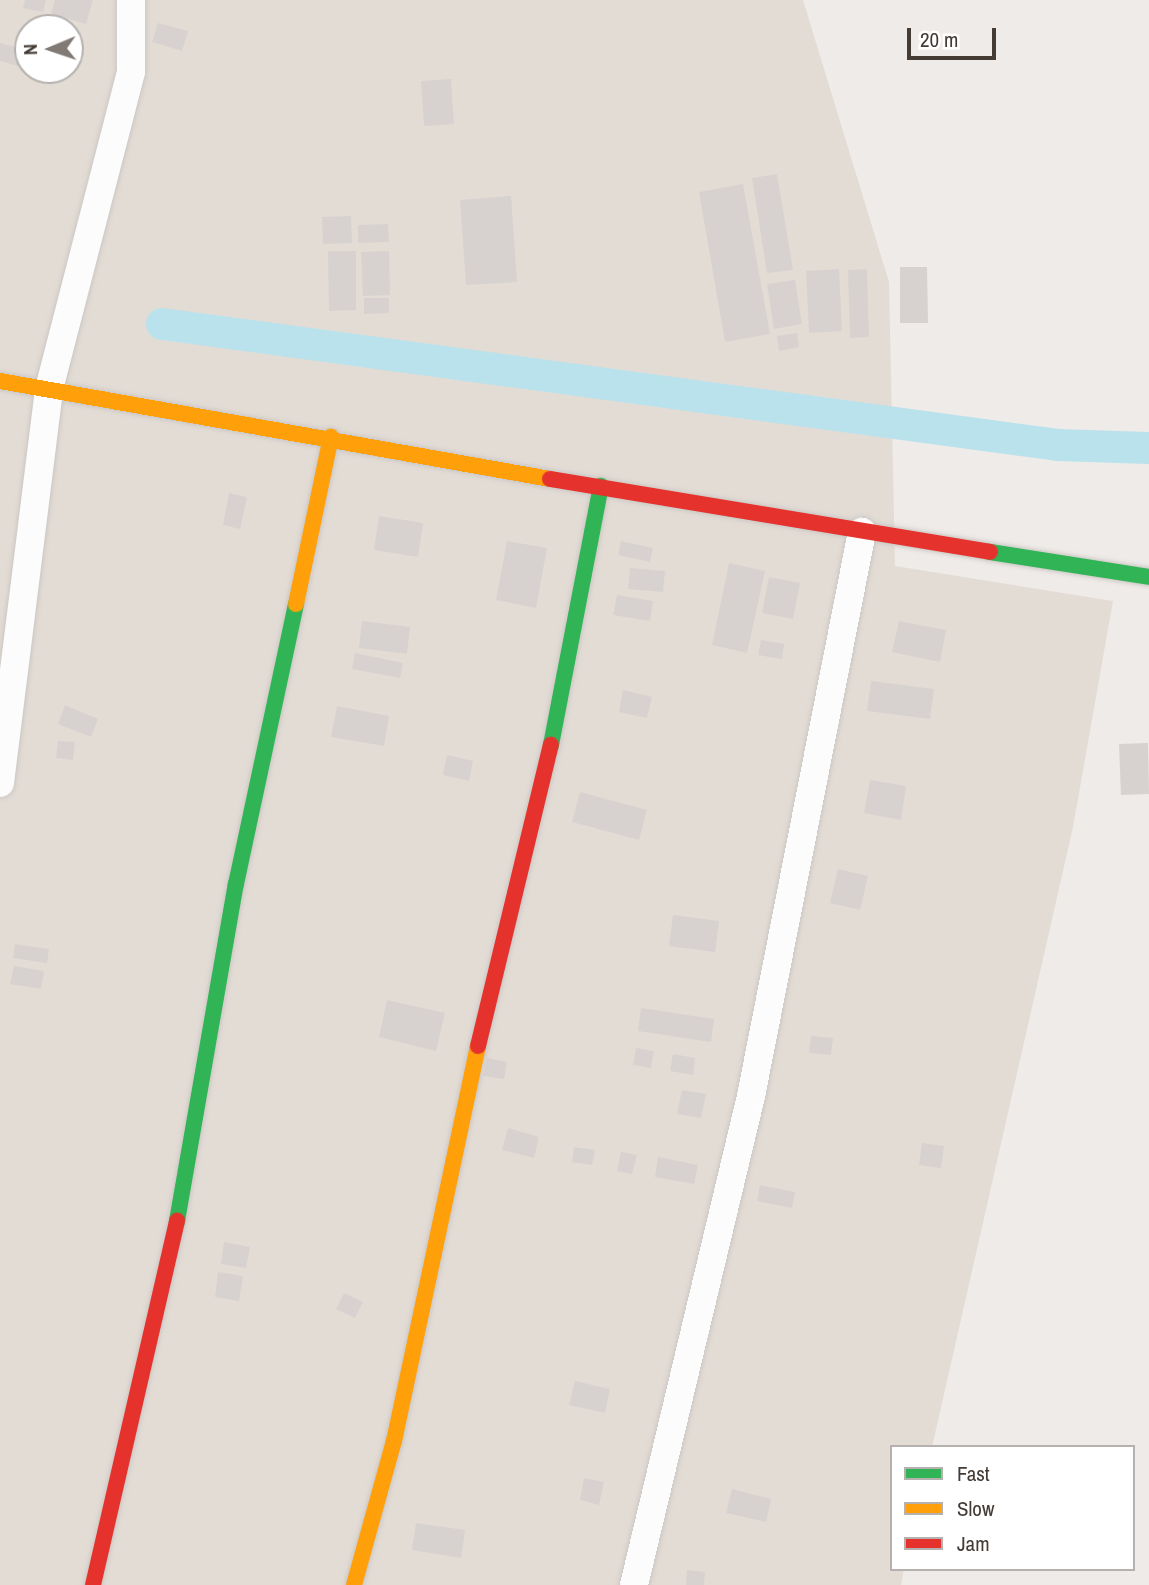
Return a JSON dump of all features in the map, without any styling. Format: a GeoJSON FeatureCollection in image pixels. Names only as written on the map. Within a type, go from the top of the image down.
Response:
{"type":"FeatureCollection","features":[{"type":"Feature","properties":{"kind":"street"},"geometry":{"type":"LineString","coordinates":[[0,783],[49,389],[131,72],[131,0]]}},
{"type":"Feature","properties":{"kind":"street"},"geometry":{"type":"LineString","coordinates":[[0,381],[331,437],[862,533],[1149,577]]}},
{"type":"Feature","properties":{"kind":"street"},"geometry":{"type":"LineString","coordinates":[[93,1585],[137,1375],[188,1177],[236,884],[331,437]]}},
{"type":"Feature","properties":{"kind":"street"},"geometry":{"type":"LineString","coordinates":[[354,1585],[394,1441],[459,1126],[563,695],[601,486]]}},
{"type":"Feature","properties":{"kind":"street"},"geometry":{"type":"LineString","coordinates":[[634,1585],[751,1096],[862,533]]}},
{"type":"Feature","properties":{"kind":"shaded area"},"geometry":{"type":"Polygon","coordinates":[[[0,0],[803,0],[889,282],[895,566],[1113,601],[1073,827],[932,1445],[890,1445],[890,1571],[904,1571],[901,1585],[0,1585],[0,0]]]}},
{"type":"Feature","properties":{"kind":"building"},"geometry":{"type":"Polygon","coordinates":[[[25,0],[46,0],[43,12],[23,8],[25,0]]]}},
{"type":"Feature","properties":{"kind":"building"},"geometry":{"type":"Polygon","coordinates":[[[55,0],[93,0],[86,24],[84,14],[51,14],[55,0]]]}},
{"type":"Feature","properties":{"kind":"building"},"geometry":{"type":"Polygon","coordinates":[[[158,23],[188,31],[182,51],[152,42],[158,23]]]}},
{"type":"Feature","properties":{"kind":"building"},"geometry":{"type":"Polygon","coordinates":[[[0,43],[14,47],[14,65],[0,61],[0,43]]]}},
{"type":"Feature","properties":{"kind":"building"},"geometry":{"type":"Polygon","coordinates":[[[451,79],[454,124],[424,126],[421,81],[451,79]]]}},
{"type":"Feature","properties":{"kind":"building"},"geometry":{"type":"Polygon","coordinates":[[[777,174],[793,270],[767,273],[752,178],[777,174]]]}},
{"type":"Feature","properties":{"kind":"building"},"geometry":{"type":"Polygon","coordinates":[[[743,184],[770,334],[725,342],[699,192],[743,184]]]}},
{"type":"Feature","properties":{"kind":"building"},"geometry":{"type":"Polygon","coordinates":[[[511,196],[517,282],[466,285],[460,200],[511,196]]]}},
{"type":"Feature","properties":{"kind":"building"},"geometry":{"type":"Polygon","coordinates":[[[351,216],[352,243],[323,244],[322,217],[351,216]]]}},
{"type":"Feature","properties":{"kind":"building"},"geometry":{"type":"Polygon","coordinates":[[[388,224],[389,242],[358,243],[358,225],[388,224]]]}},
{"type":"Feature","properties":{"kind":"building"},"geometry":{"type":"Polygon","coordinates":[[[328,251],[356,251],[356,310],[329,311],[328,251]]]}},
{"type":"Feature","properties":{"kind":"building"},"geometry":{"type":"Polygon","coordinates":[[[389,251],[390,295],[363,296],[361,252],[389,251]]]}},
{"type":"Feature","properties":{"kind":"building"},"geometry":{"type":"Polygon","coordinates":[[[900,267],[927,267],[928,323],[900,323],[900,267]]]}},
{"type":"Feature","properties":{"kind":"building"},"geometry":{"type":"Polygon","coordinates":[[[839,269],[842,331],[809,333],[806,271],[839,269]]]}},
{"type":"Feature","properties":{"kind":"building"},"geometry":{"type":"Polygon","coordinates":[[[867,269],[869,337],[850,338],[848,270],[867,269]]]}},
{"type":"Feature","properties":{"kind":"building"},"geometry":{"type":"Polygon","coordinates":[[[795,280],[802,324],[774,329],[767,284],[795,280]]]}},
{"type":"Feature","properties":{"kind":"building"},"geometry":{"type":"Polygon","coordinates":[[[364,298],[389,298],[389,313],[364,314],[364,298]]]}},
{"type":"Feature","properties":{"kind":"building"},"geometry":{"type":"Polygon","coordinates":[[[797,333],[799,347],[779,351],[777,336],[797,333]]]}},
{"type":"Feature","properties":{"kind":"building"},"geometry":{"type":"Polygon","coordinates":[[[229,493],[247,497],[240,529],[223,525],[229,493]]]}},
{"type":"Feature","properties":{"kind":"building"},"geometry":{"type":"Polygon","coordinates":[[[379,516],[423,523],[418,557],[374,550],[379,516]]]}},
{"type":"Feature","properties":{"kind":"building"},"geometry":{"type":"Polygon","coordinates":[[[507,541],[547,548],[536,608],[496,600],[507,541]]]}},
{"type":"Feature","properties":{"kind":"building"},"geometry":{"type":"Polygon","coordinates":[[[621,541],[653,548],[650,562],[618,555],[621,541]]]}},
{"type":"Feature","properties":{"kind":"building"},"geometry":{"type":"Polygon","coordinates":[[[729,563],[765,571],[747,653],[712,645],[729,563]]]}},
{"type":"Feature","properties":{"kind":"building"},"geometry":{"type":"Polygon","coordinates":[[[630,568],[665,571],[663,592],[628,589],[630,568]]]}},
{"type":"Feature","properties":{"kind":"building"},"geometry":{"type":"Polygon","coordinates":[[[769,577],[800,583],[793,619],[762,613],[769,577]]]}},
{"type":"Feature","properties":{"kind":"building"},"geometry":{"type":"Polygon","coordinates":[[[617,595],[653,601],[650,621],[613,615],[617,595]]]}},
{"type":"Feature","properties":{"kind":"building"},"geometry":{"type":"Polygon","coordinates":[[[362,621],[410,627],[407,654],[359,648],[362,621]]]}},
{"type":"Feature","properties":{"kind":"building"},"geometry":{"type":"Polygon","coordinates":[[[899,621],[946,630],[940,662],[892,652],[899,621]]]}},
{"type":"Feature","properties":{"kind":"building"},"geometry":{"type":"Polygon","coordinates":[[[761,640],[784,644],[782,659],[758,655],[761,640]]]}},
{"type":"Feature","properties":{"kind":"building"},"geometry":{"type":"Polygon","coordinates":[[[355,653],[403,663],[400,678],[352,669],[355,653]]]}},
{"type":"Feature","properties":{"kind":"building"},"geometry":{"type":"Polygon","coordinates":[[[871,681],[934,689],[930,719],[867,711],[871,681]]]}},
{"type":"Feature","properties":{"kind":"building"},"geometry":{"type":"Polygon","coordinates":[[[623,690],[652,697],[647,718],[619,712],[623,690]]]}},
{"type":"Feature","properties":{"kind":"building"},"geometry":{"type":"Polygon","coordinates":[[[65,705],[98,719],[91,737],[58,724],[65,705]]]}},
{"type":"Feature","properties":{"kind":"building"},"geometry":{"type":"Polygon","coordinates":[[[337,706],[389,716],[384,746],[331,737],[337,706]]]}},
{"type":"Feature","properties":{"kind":"building"},"geometry":{"type":"Polygon","coordinates":[[[58,741],[75,742],[73,760],[56,758],[58,741]]]}},
{"type":"Feature","properties":{"kind":"building"},"geometry":{"type":"Polygon","coordinates":[[[1148,743],[1149,794],[1121,795],[1119,744],[1148,743]]]}},
{"type":"Feature","properties":{"kind":"building"},"geometry":{"type":"Polygon","coordinates":[[[447,755],[473,761],[469,781],[443,775],[447,755]]]}},
{"type":"Feature","properties":{"kind":"building"},"geometry":{"type":"Polygon","coordinates":[[[870,780],[906,786],[901,820],[864,813],[870,780]]]}},
{"type":"Feature","properties":{"kind":"building"},"geometry":{"type":"Polygon","coordinates":[[[580,792],[647,810],[639,840],[572,822],[580,792]]]}},
{"type":"Feature","properties":{"kind":"building"},"geometry":{"type":"Polygon","coordinates":[[[838,869],[868,876],[860,910],[830,903],[838,869]]]}},
{"type":"Feature","properties":{"kind":"building"},"geometry":{"type":"Polygon","coordinates":[[[673,915],[719,921],[715,952],[669,946],[673,915]]]}},
{"type":"Feature","properties":{"kind":"building"},"geometry":{"type":"Polygon","coordinates":[[[15,944],[49,949],[47,963],[13,958],[15,944]]]}},
{"type":"Feature","properties":{"kind":"building"},"geometry":{"type":"Polygon","coordinates":[[[14,966],[44,971],[41,989],[10,984],[14,966]]]}},
{"type":"Feature","properties":{"kind":"building"},"geometry":{"type":"Polygon","coordinates":[[[387,1000],[445,1013],[436,1051],[379,1037],[387,1000]]]}},
{"type":"Feature","properties":{"kind":"building"},"geometry":{"type":"Polygon","coordinates":[[[641,1008],[714,1019],[711,1042],[638,1031],[641,1008]]]}},
{"type":"Feature","properties":{"kind":"building"},"geometry":{"type":"Polygon","coordinates":[[[811,1036],[833,1038],[831,1055],[809,1053],[811,1036]]]}},
{"type":"Feature","properties":{"kind":"building"},"geometry":{"type":"Polygon","coordinates":[[[636,1048],[654,1051],[651,1068],[633,1065],[636,1048]]]}},
{"type":"Feature","properties":{"kind":"building"},"geometry":{"type":"Polygon","coordinates":[[[673,1054],[695,1058],[693,1075],[670,1071],[673,1054]]]}},
{"type":"Feature","properties":{"kind":"building"},"geometry":{"type":"Polygon","coordinates":[[[487,1058],[507,1062],[504,1079],[483,1076],[487,1058]]]}},
{"type":"Feature","properties":{"kind":"building"},"geometry":{"type":"Polygon","coordinates":[[[682,1090],[706,1094],[701,1118],[677,1114],[682,1090]]]}},
{"type":"Feature","properties":{"kind":"building"},"geometry":{"type":"Polygon","coordinates":[[[508,1128],[539,1137],[534,1158],[502,1150],[508,1128]]]}},
{"type":"Feature","properties":{"kind":"building"},"geometry":{"type":"Polygon","coordinates":[[[922,1143],[944,1146],[941,1168],[919,1165],[922,1143]]]}},
{"type":"Feature","properties":{"kind":"building"},"geometry":{"type":"Polygon","coordinates":[[[574,1147],[595,1150],[592,1165],[572,1162],[574,1147]]]}},
{"type":"Feature","properties":{"kind":"building"},"geometry":{"type":"Polygon","coordinates":[[[621,1152],[637,1155],[632,1174],[617,1171],[621,1152]]]}},
{"type":"Feature","properties":{"kind":"building"},"geometry":{"type":"Polygon","coordinates":[[[658,1157],[698,1165],[694,1184],[655,1177],[658,1157]]]}},
{"type":"Feature","properties":{"kind":"building"},"geometry":{"type":"Polygon","coordinates":[[[760,1185],[795,1192],[792,1208],[757,1201],[760,1185]]]}},
{"type":"Feature","properties":{"kind":"building"},"geometry":{"type":"Polygon","coordinates":[[[224,1242],[250,1247],[246,1268],[221,1264],[224,1242]]]}},
{"type":"Feature","properties":{"kind":"building"},"geometry":{"type":"Polygon","coordinates":[[[218,1272],[243,1276],[239,1301],[215,1297],[218,1272]]]}},
{"type":"Feature","properties":{"kind":"building"},"geometry":{"type":"Polygon","coordinates":[[[344,1293],[363,1302],[355,1318],[336,1309],[344,1293]]]}},
{"type":"Feature","properties":{"kind":"building"},"geometry":{"type":"Polygon","coordinates":[[[575,1381],[610,1389],[605,1413],[569,1405],[575,1381]]]}},
{"type":"Feature","properties":{"kind":"building"},"geometry":{"type":"Polygon","coordinates":[[[584,1478],[604,1482],[599,1505],[580,1500],[584,1478]]]}},
{"type":"Feature","properties":{"kind":"building"},"geometry":{"type":"Polygon","coordinates":[[[732,1489],[771,1499],[766,1522],[726,1513],[732,1489]]]}},
{"type":"Feature","properties":{"kind":"building"},"geometry":{"type":"Polygon","coordinates":[[[416,1523],[465,1530],[461,1558],[412,1550],[416,1523]]]}},
{"type":"Feature","properties":{"kind":"building"},"geometry":{"type":"Polygon","coordinates":[[[687,1570],[705,1572],[704,1585],[686,1585],[687,1570]]]}},
{"type":"Feature","properties":{"kind":"waterway"},"geometry":{"type":"LineString","coordinates":[[162,324],[1058,445],[1149,448]]}},
{"type":"Feature","properties":{"kind":"traffic: fast"},"geometry":{"type":"LineString","coordinates":[[551,745],[601,486]]}},
{"type":"Feature","properties":{"kind":"traffic: fast"},"geometry":{"type":"LineString","coordinates":[[990,552],[1149,577]]}},
{"type":"Feature","properties":{"kind":"traffic: fast"},"geometry":{"type":"LineString","coordinates":[[177,1221],[236,884],[296,604]]}},
{"type":"Feature","properties":{"kind":"traffic: slow"},"geometry":{"type":"LineString","coordinates":[[0,381],[550,479]]}},
{"type":"Feature","properties":{"kind":"traffic: slow"},"geometry":{"type":"LineString","coordinates":[[296,604],[331,437]]}},
{"type":"Feature","properties":{"kind":"traffic: slow"},"geometry":{"type":"LineString","coordinates":[[354,1585],[394,1441],[478,1046]]}},
{"type":"Feature","properties":{"kind":"traffic: jam"},"geometry":{"type":"LineString","coordinates":[[550,479],[990,552]]}},
{"type":"Feature","properties":{"kind":"traffic: jam"},"geometry":{"type":"LineString","coordinates":[[478,1046],[551,745]]}},
{"type":"Feature","properties":{"kind":"traffic: jam"},"geometry":{"type":"LineString","coordinates":[[93,1585],[177,1221]]}}]}
